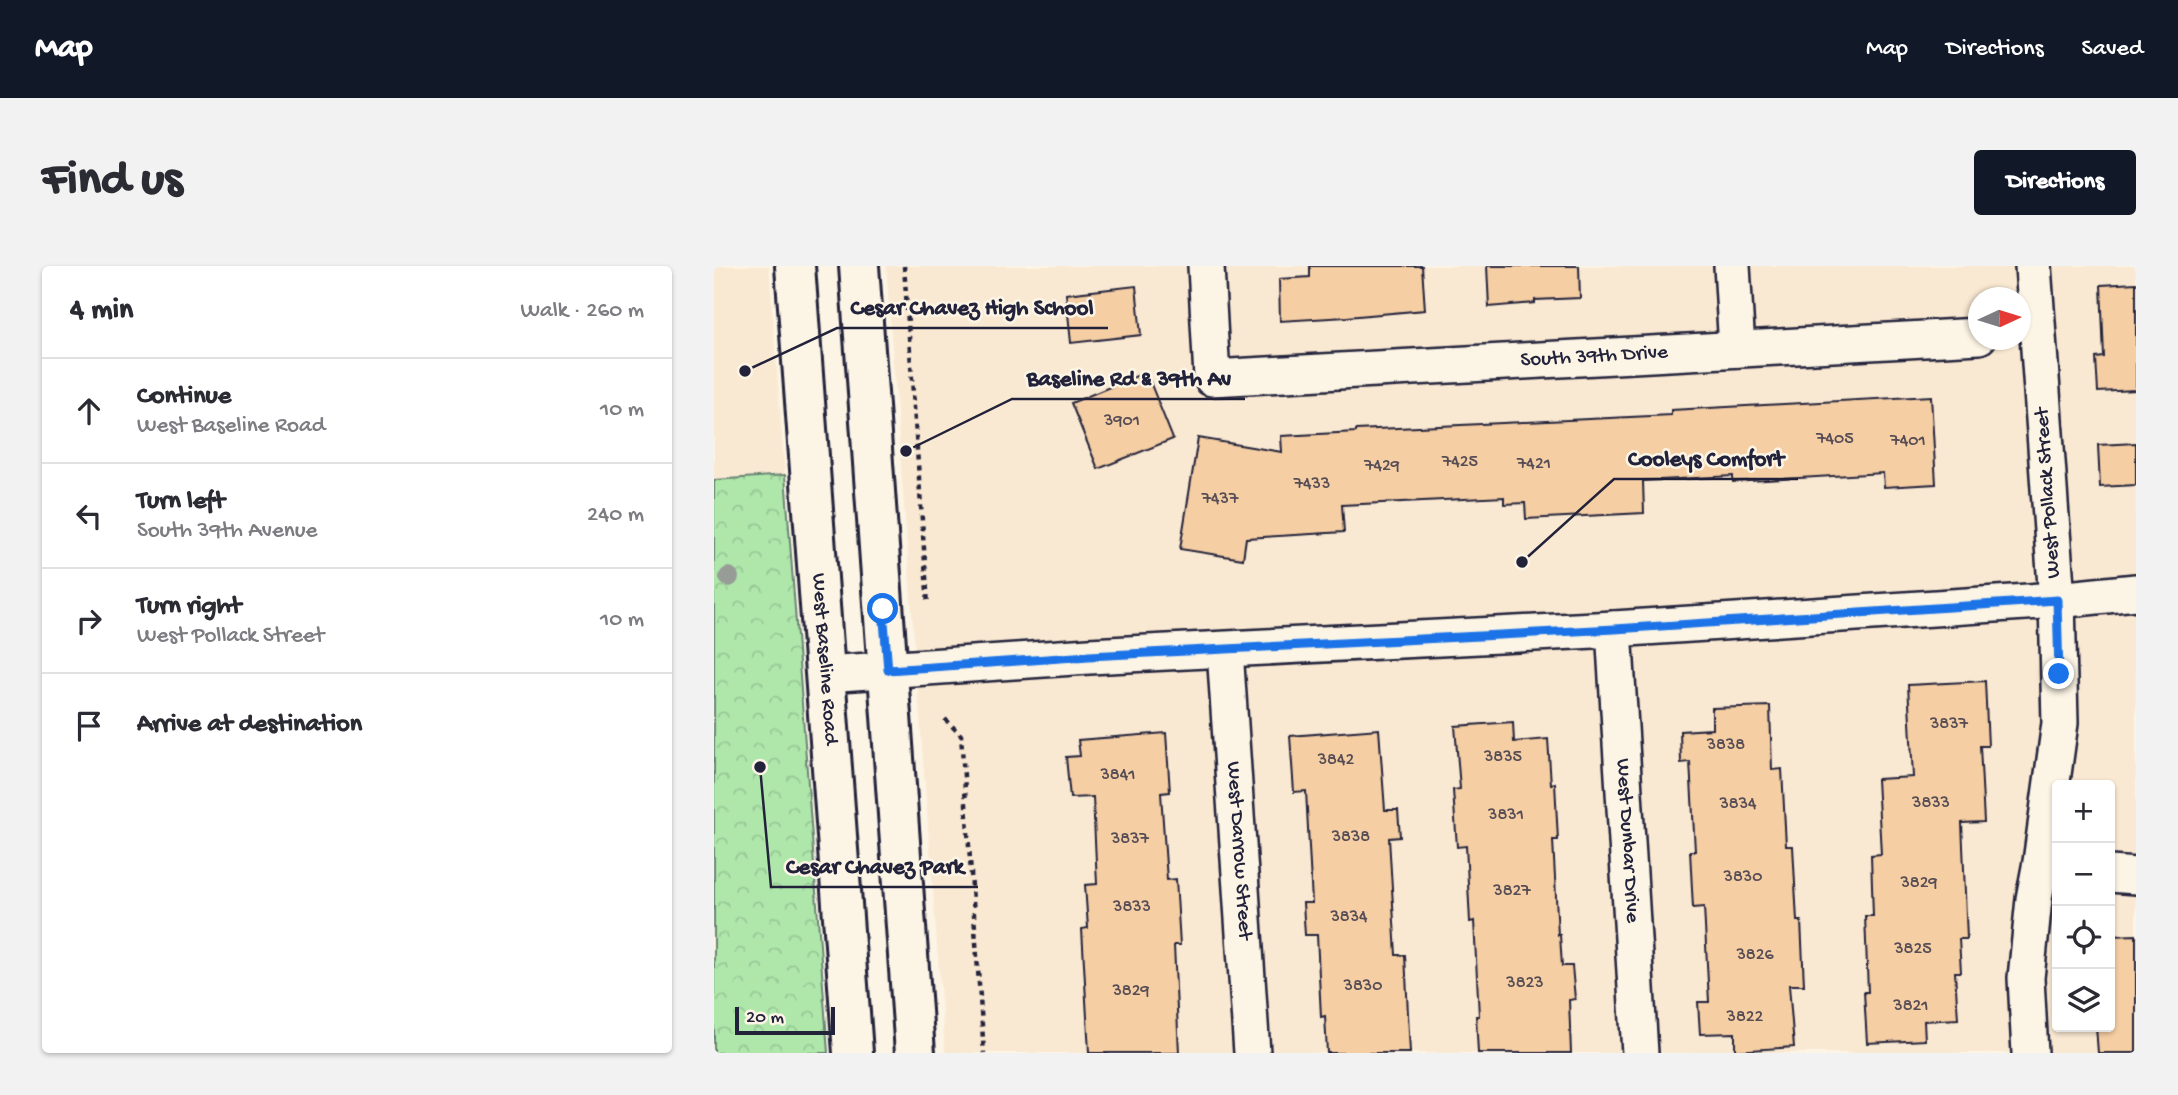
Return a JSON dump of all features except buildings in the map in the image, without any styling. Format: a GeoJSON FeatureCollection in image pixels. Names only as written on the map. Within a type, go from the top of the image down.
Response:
{"type":"FeatureCollection","features":[{"type":"Feature","properties":{"kind":"main road","name":"West Baseline Road"},"geometry":{"type":"LineString","coordinates":[[796,266],[853,1053]]}},
{"type":"Feature","properties":{"kind":"main road"},"geometry":{"type":"LineString","coordinates":[[859,266],[915,1053]]}},
{"type":"Feature","properties":{"kind":"street","name":"South 39th Drive"},"geometry":{"type":"LineString","coordinates":[[1206,266],[1212,378],[1968,337]]}},
{"type":"Feature","properties":{"kind":"street"},"geometry":{"type":"LineString","coordinates":[[1732,266],[1737,349]]}},
{"type":"Feature","properties":{"kind":"street","name":"West Pollack Street"},"geometry":{"type":"LineString","coordinates":[[2031,293],[2033,266]]}},
{"type":"Feature","properties":{"kind":"street","name":"West Pollack Street"},"geometry":{"type":"LineString","coordinates":[[2030,350],[2057,600],[2060,723],[2049,863],[2034,899],[2026,978],[2030,1053]]}},
{"type":"Feature","properties":{"kind":"street"},"geometry":{"type":"LineString","coordinates":[[825,674],[1615,629],[2057,600],[2136,592]]}},
{"type":"Feature","properties":{"kind":"street","name":"West Dunbar Drive"},"geometry":{"type":"LineString","coordinates":[[1615,629],[1640,1053]]}},
{"type":"Feature","properties":{"kind":"street","name":"West Darrow Street"},"geometry":{"type":"LineString","coordinates":[[1225,650],[1252,1053]]}},
{"type":"Feature","properties":{"kind":"street"},"geometry":{"type":"LineString","coordinates":[[2115,874],[2136,876]]}},
{"type":"Feature","properties":{"kind":"path"},"geometry":{"type":"LineString","coordinates":[[904,266],[928,605]]}},
{"type":"Feature","properties":{"kind":"path"},"geometry":{"type":"LineString","coordinates":[[945,719],[961,735],[984,1053]]}},
{"type":"Feature","properties":{"kind":"shaded area"},"geometry":{"type":"Polygon","coordinates":[[[714,266],[769,266],[785,475],[714,480],[714,266]]]}},
{"type":"Feature","properties":{"kind":"shaded area"},"geometry":{"type":"Polygon","coordinates":[[[886,266],[2136,266],[2136,1053],[945,1053],[886,266]]]}},
{"type":"Feature","properties":{"kind":"green space"},"geometry":{"type":"Polygon","coordinates":[[[785,475],[828,1053],[714,1053],[714,480],[785,475]]]}},
{"type":"Feature","properties":{"kind":"place","name":"Cesar Chavez High School"},"geometry":{"type":"Point","coordinates":[745,371]}},
{"type":"Feature","properties":{"kind":"place","name":"Baseline Rd & 39th Av"},"geometry":{"type":"Point","coordinates":[906,451]}},
{"type":"Feature","properties":{"kind":"place","name":"Cooleys Comfort"},"geometry":{"type":"Point","coordinates":[1522,562]}},
{"type":"Feature","properties":{"kind":"place","name":"Cesar Chavez Park"},"geometry":{"type":"Point","coordinates":[760,767]}},
{"type":"Feature","properties":{"kind":"route"},"geometry":{"type":"LineString","coordinates":[[883,609],[888,670],[1089,656],[1615,629],[2057,600],[2059,674]]}}]}
